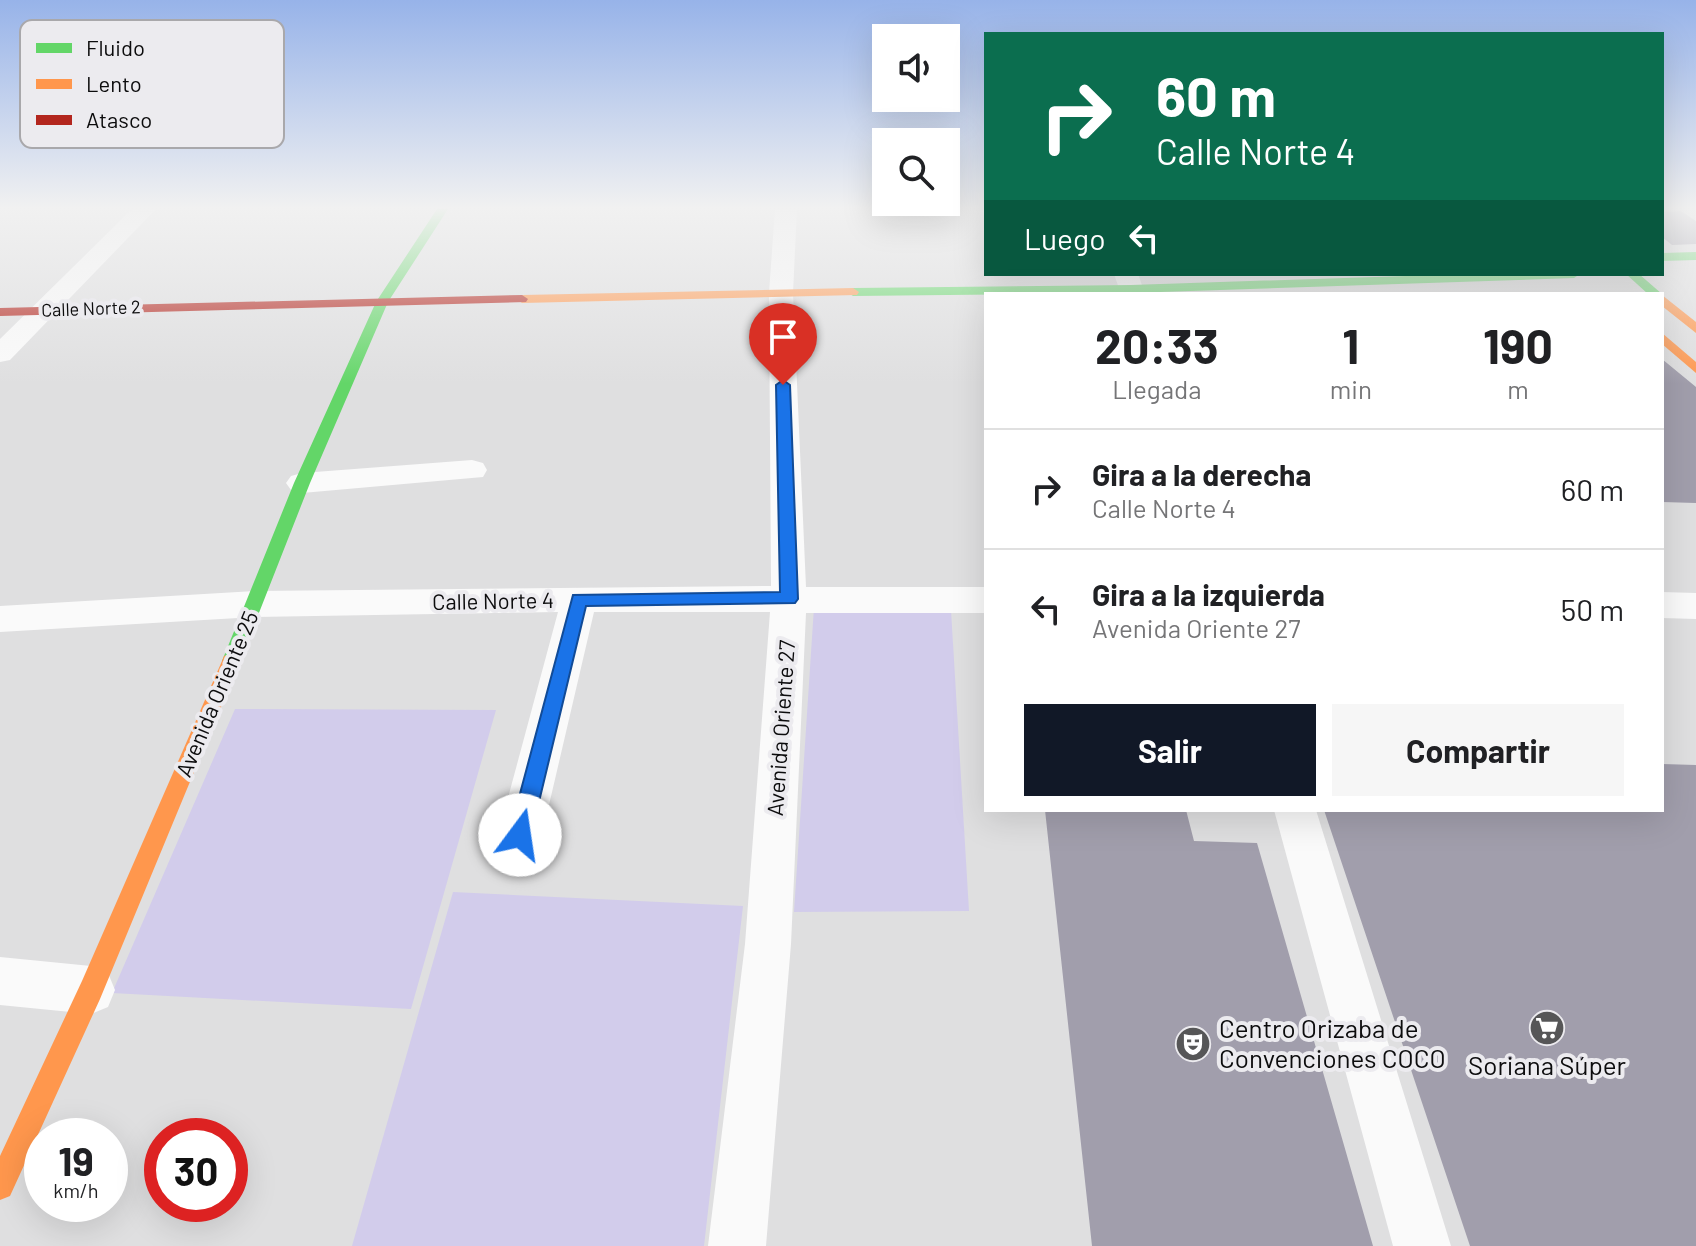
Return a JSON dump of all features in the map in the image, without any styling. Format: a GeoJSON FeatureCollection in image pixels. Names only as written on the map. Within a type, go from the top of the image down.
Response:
{"type":"FeatureCollection","features":[{"type":"Feature","properties":{"kind":"street"},"geometry":{"type":"LineString","coordinates":[[0,354],[86,267]]}},
{"type":"Feature","properties":{"kind":"street","name":"Avenida Oriente 25"},"geometry":{"type":"LineString","coordinates":[[0,1186],[91,990],[255,604],[302,483],[382,302],[405,267]]}},
{"type":"Feature","properties":{"kind":"street","name":"Avenida Oriente 27"},"geometry":{"type":"LineString","coordinates":[[737,1246],[768,944],[789,599],[783,267]]}},
{"type":"Feature","properties":{"kind":"street"},"geometry":{"type":"LineString","coordinates":[[1664,270],[1696,269]]}},
{"type":"Feature","properties":{"kind":"street","name":"Calle Norte 2"},"geometry":{"type":"LineString","coordinates":[[1022,292],[1294,279],[1472,276]]}},
{"type":"Feature","properties":{"kind":"street"},"geometry":{"type":"LineString","coordinates":[[1634,276],[1654,292]]}},
{"type":"Feature","properties":{"kind":"street","name":"Calle Norte 2"},"geometry":{"type":"LineString","coordinates":[[0,312],[781,293],[984,292]]}},
{"type":"Feature","properties":{"kind":"street"},"geometry":{"type":"LineString","coordinates":[[1664,301],[1696,329]]}},
{"type":"Feature","properties":{"kind":"street"},"geometry":{"type":"LineString","coordinates":[[1664,339],[1696,369]]}},
{"type":"Feature","properties":{"kind":"street"},"geometry":{"type":"LineString","coordinates":[[302,483],[472,470]]}},
{"type":"Feature","properties":{"kind":"street"},"geometry":{"type":"LineString","coordinates":[[520,835],[579,599]]}},
{"type":"Feature","properties":{"kind":"street","name":"Calle Norte 4"},"geometry":{"type":"LineString","coordinates":[[0,619],[255,604],[579,599],[984,600]]}},
{"type":"Feature","properties":{"kind":"street"},"geometry":{"type":"LineString","coordinates":[[1664,605],[1696,606]]}},
{"type":"Feature","properties":{"kind":"street"},"geometry":{"type":"LineString","coordinates":[[1296,812],[1422,1246]]}},
{"type":"Feature","properties":{"kind":"street"},"geometry":{"type":"LineString","coordinates":[[0,981],[91,990]]}},
{"type":"Feature","properties":{"kind":"shaded area"},"geometry":{"type":"Polygon","coordinates":[[[814,607],[951,610],[969,911],[794,912],[814,607]]]}},
{"type":"Feature","properties":{"kind":"shaded area"},"geometry":{"type":"Polygon","coordinates":[[[235,709],[496,710],[411,1009],[112,993],[235,709]]]}},
{"type":"Feature","properties":{"kind":"shaded area"},"geometry":{"type":"Polygon","coordinates":[[[453,892],[743,906],[704,1246],[352,1246],[453,892]]]}},
{"type":"Feature","properties":{"kind":"building"},"geometry":{"type":"Polygon","coordinates":[[[1664,361],[1696,387],[1696,503],[1664,502],[1664,361]]]}},
{"type":"Feature","properties":{"kind":"building","name":"Soriana Súper"},"geometry":{"type":"Polygon","coordinates":[[[1664,764],[1696,765],[1696,1246],[1470,1246],[1325,812],[1664,812],[1664,764]]]}},
{"type":"Feature","properties":{"kind":"building","name":"Centro Orizaba de Convenciones COCO"},"geometry":{"type":"Polygon","coordinates":[[[1045,812],[1187,812],[1194,841],[1257,843],[1373,1246],[1092,1246],[1045,812]]]}},
{"type":"Feature","properties":{"kind":"traffic: fast"},"geometry":{"type":"LineString","coordinates":[[231,661],[302,483],[382,302],[405,267]]}},
{"type":"Feature","properties":{"kind":"traffic: fast"},"geometry":{"type":"LineString","coordinates":[[853,292],[1131,289],[1515,276]]}},
{"type":"Feature","properties":{"kind":"traffic: fast"},"geometry":{"type":"LineString","coordinates":[[1634,276],[1654,292]]}},
{"type":"Feature","properties":{"kind":"traffic: slow"},"geometry":{"type":"LineString","coordinates":[[522,299],[853,292]]}},
{"type":"Feature","properties":{"kind":"traffic: slow"},"geometry":{"type":"LineString","coordinates":[[1664,301],[1696,329]]}},
{"type":"Feature","properties":{"kind":"traffic: slow"},"geometry":{"type":"LineString","coordinates":[[1664,339],[1696,369]]}},
{"type":"Feature","properties":{"kind":"traffic: slow"},"geometry":{"type":"LineString","coordinates":[[0,1186],[91,990],[231,661]]}},
{"type":"Feature","properties":{"kind":"traffic: jam"},"geometry":{"type":"LineString","coordinates":[[0,312],[522,299]]}},
{"type":"Feature","properties":{"kind":"place","name":"Soriana Súper"},"geometry":{"type":"Point","coordinates":[1547,1028]}},
{"type":"Feature","properties":{"kind":"place","name":"Centro Orizaba de Convenciones COCO"},"geometry":{"type":"Point","coordinates":[1193,1044]}},
{"type":"Feature","properties":{"kind":"route"},"geometry":{"type":"LineString","coordinates":[[520,835],[579,599],[789,599],[783,385]]}}]}
